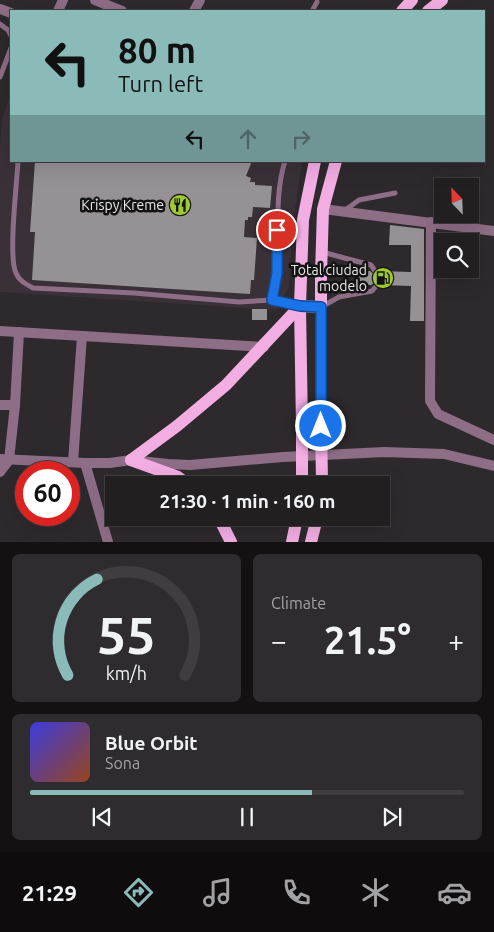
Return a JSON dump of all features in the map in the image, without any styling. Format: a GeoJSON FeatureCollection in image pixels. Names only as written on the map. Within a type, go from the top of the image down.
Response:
{"type":"FeatureCollection","features":[{"type":"Feature","properties":{"kind":"main road"},"geometry":{"type":"LineString","coordinates":[[403,10],[412,0]]}},
{"type":"Feature","properties":{"kind":"main road"},"geometry":{"type":"LineString","coordinates":[[429,10],[442,0]]}},
{"type":"Feature","properties":{"kind":"main road"},"geometry":{"type":"LineString","coordinates":[[302,476],[300,306],[302,220],[315,162]]}},
{"type":"Feature","properties":{"kind":"main road"},"geometry":{"type":"LineString","coordinates":[[322,476],[322,252],[324,209],[336,162]]}},
{"type":"Feature","properties":{"kind":"main road"},"geometry":{"type":"LineString","coordinates":[[300,306],[321,307]]}},
{"type":"Feature","properties":{"kind":"main road"},"geometry":{"type":"LineString","coordinates":[[131,460],[206,403],[264,347],[300,306]]}},
{"type":"Feature","properties":{"kind":"main road"},"geometry":{"type":"LineString","coordinates":[[131,460],[178,476]]}},
{"type":"Feature","properties":{"kind":"main road"},"geometry":{"type":"LineString","coordinates":[[223,526],[231,542]]}},
{"type":"Feature","properties":{"kind":"main road"},"geometry":{"type":"LineString","coordinates":[[292,542],[295,526]]}},
{"type":"Feature","properties":{"kind":"main road"},"geometry":{"type":"LineString","coordinates":[[311,542],[315,526]]}},
{"type":"Feature","properties":{"kind":"street"},"geometry":{"type":"LineString","coordinates":[[94,0],[120,7]]}},
{"type":"Feature","properties":{"kind":"street"},"geometry":{"type":"LineString","coordinates":[[324,209],[494,231]]}},
{"type":"Feature","properties":{"kind":"street"},"geometry":{"type":"LineString","coordinates":[[432,222],[430,401],[438,414],[494,440]]}},
{"type":"Feature","properties":{"kind":"street"},"geometry":{"type":"LineString","coordinates":[[0,331],[264,347]]}},
{"type":"Feature","properties":{"kind":"street"},"geometry":{"type":"LineString","coordinates":[[0,472],[14,405],[19,332]]}},
{"type":"Feature","properties":{"kind":"street"},"geometry":{"type":"LineString","coordinates":[[73,461],[82,336]]}},
{"type":"Feature","properties":{"kind":"street"},"geometry":{"type":"LineString","coordinates":[[0,405],[14,405]]}},
{"type":"Feature","properties":{"kind":"street"},"geometry":{"type":"LineString","coordinates":[[80,462],[110,463],[131,460],[190,465],[283,457],[384,452],[444,454],[494,466]]}},
{"type":"Feature","properties":{"kind":"street"},"geometry":{"type":"LineString","coordinates":[[4,459],[50,461]]}},
{"type":"Feature","properties":{"kind":"street"},"geometry":{"type":"LineString","coordinates":[[85,462],[108,542]]}},
{"type":"Feature","properties":{"kind":"lane"},"geometry":{"type":"LineString","coordinates":[[313,10],[317,2]]}},
{"type":"Feature","properties":{"kind":"lane"},"geometry":{"type":"LineString","coordinates":[[0,24],[10,34]]}},
{"type":"Feature","properties":{"kind":"lane"},"geometry":{"type":"LineString","coordinates":[[0,77],[10,51]]}},
{"type":"Feature","properties":{"kind":"lane"},"geometry":{"type":"LineString","coordinates":[[18,162],[13,256],[15,273],[22,281],[33,288],[134,293],[239,302],[272,300],[300,306]]}},
{"type":"Feature","properties":{"kind":"lane"},"geometry":{"type":"LineString","coordinates":[[272,300],[277,273],[280,181],[285,162]]}},
{"type":"Feature","properties":{"kind":"lane"},"geometry":{"type":"LineString","coordinates":[[344,212],[359,200],[395,193]]}},
{"type":"Feature","properties":{"kind":"lane"},"geometry":{"type":"LineString","coordinates":[[322,252],[372,265],[375,271]]}},
{"type":"Feature","properties":{"kind":"lane"},"geometry":{"type":"LineString","coordinates":[[321,307],[339,297],[372,291],[377,285]]}},
{"type":"Feature","properties":{"kind":"shaded area"},"geometry":{"type":"Polygon","coordinates":[[[10,94],[10,162],[302,162],[292,230],[289,287],[276,310],[0,292],[0,147],[2,120],[10,94]]]}},
{"type":"Feature","properties":{"kind":"building"},"geometry":{"type":"Polygon","coordinates":[[[35,162],[252,162],[246,176],[251,178],[250,182],[255,182],[255,185],[272,186],[270,208],[253,207],[252,217],[248,217],[248,220],[245,220],[244,237],[257,238],[254,280],[251,280],[250,294],[32,280],[35,232],[30,232],[35,162]]]}},
{"type":"Feature","properties":{"kind":"building"},"geometry":{"type":"Polygon","coordinates":[[[390,225],[424,229],[424,321],[410,321],[411,286],[381,285],[377,281],[371,285],[358,285],[358,271],[370,271],[375,275],[379,271],[411,272],[411,245],[389,245],[390,225]]]}},
{"type":"Feature","properties":{"kind":"building"},"geometry":{"type":"Polygon","coordinates":[[[252,309],[267,309],[267,320],[252,320],[252,309]]]}},
{"type":"Feature","properties":{"kind":"place","name":"Krispy Kreme"},"geometry":{"type":"Point","coordinates":[180,205]}},
{"type":"Feature","properties":{"kind":"place","name":"Total ciudad modelo"},"geometry":{"type":"Point","coordinates":[383,278]}},
{"type":"Feature","properties":{"kind":"route"},"geometry":{"type":"LineString","coordinates":[[277,230],[277,273],[272,300],[300,306],[321,307],[321,426]]}}]}
